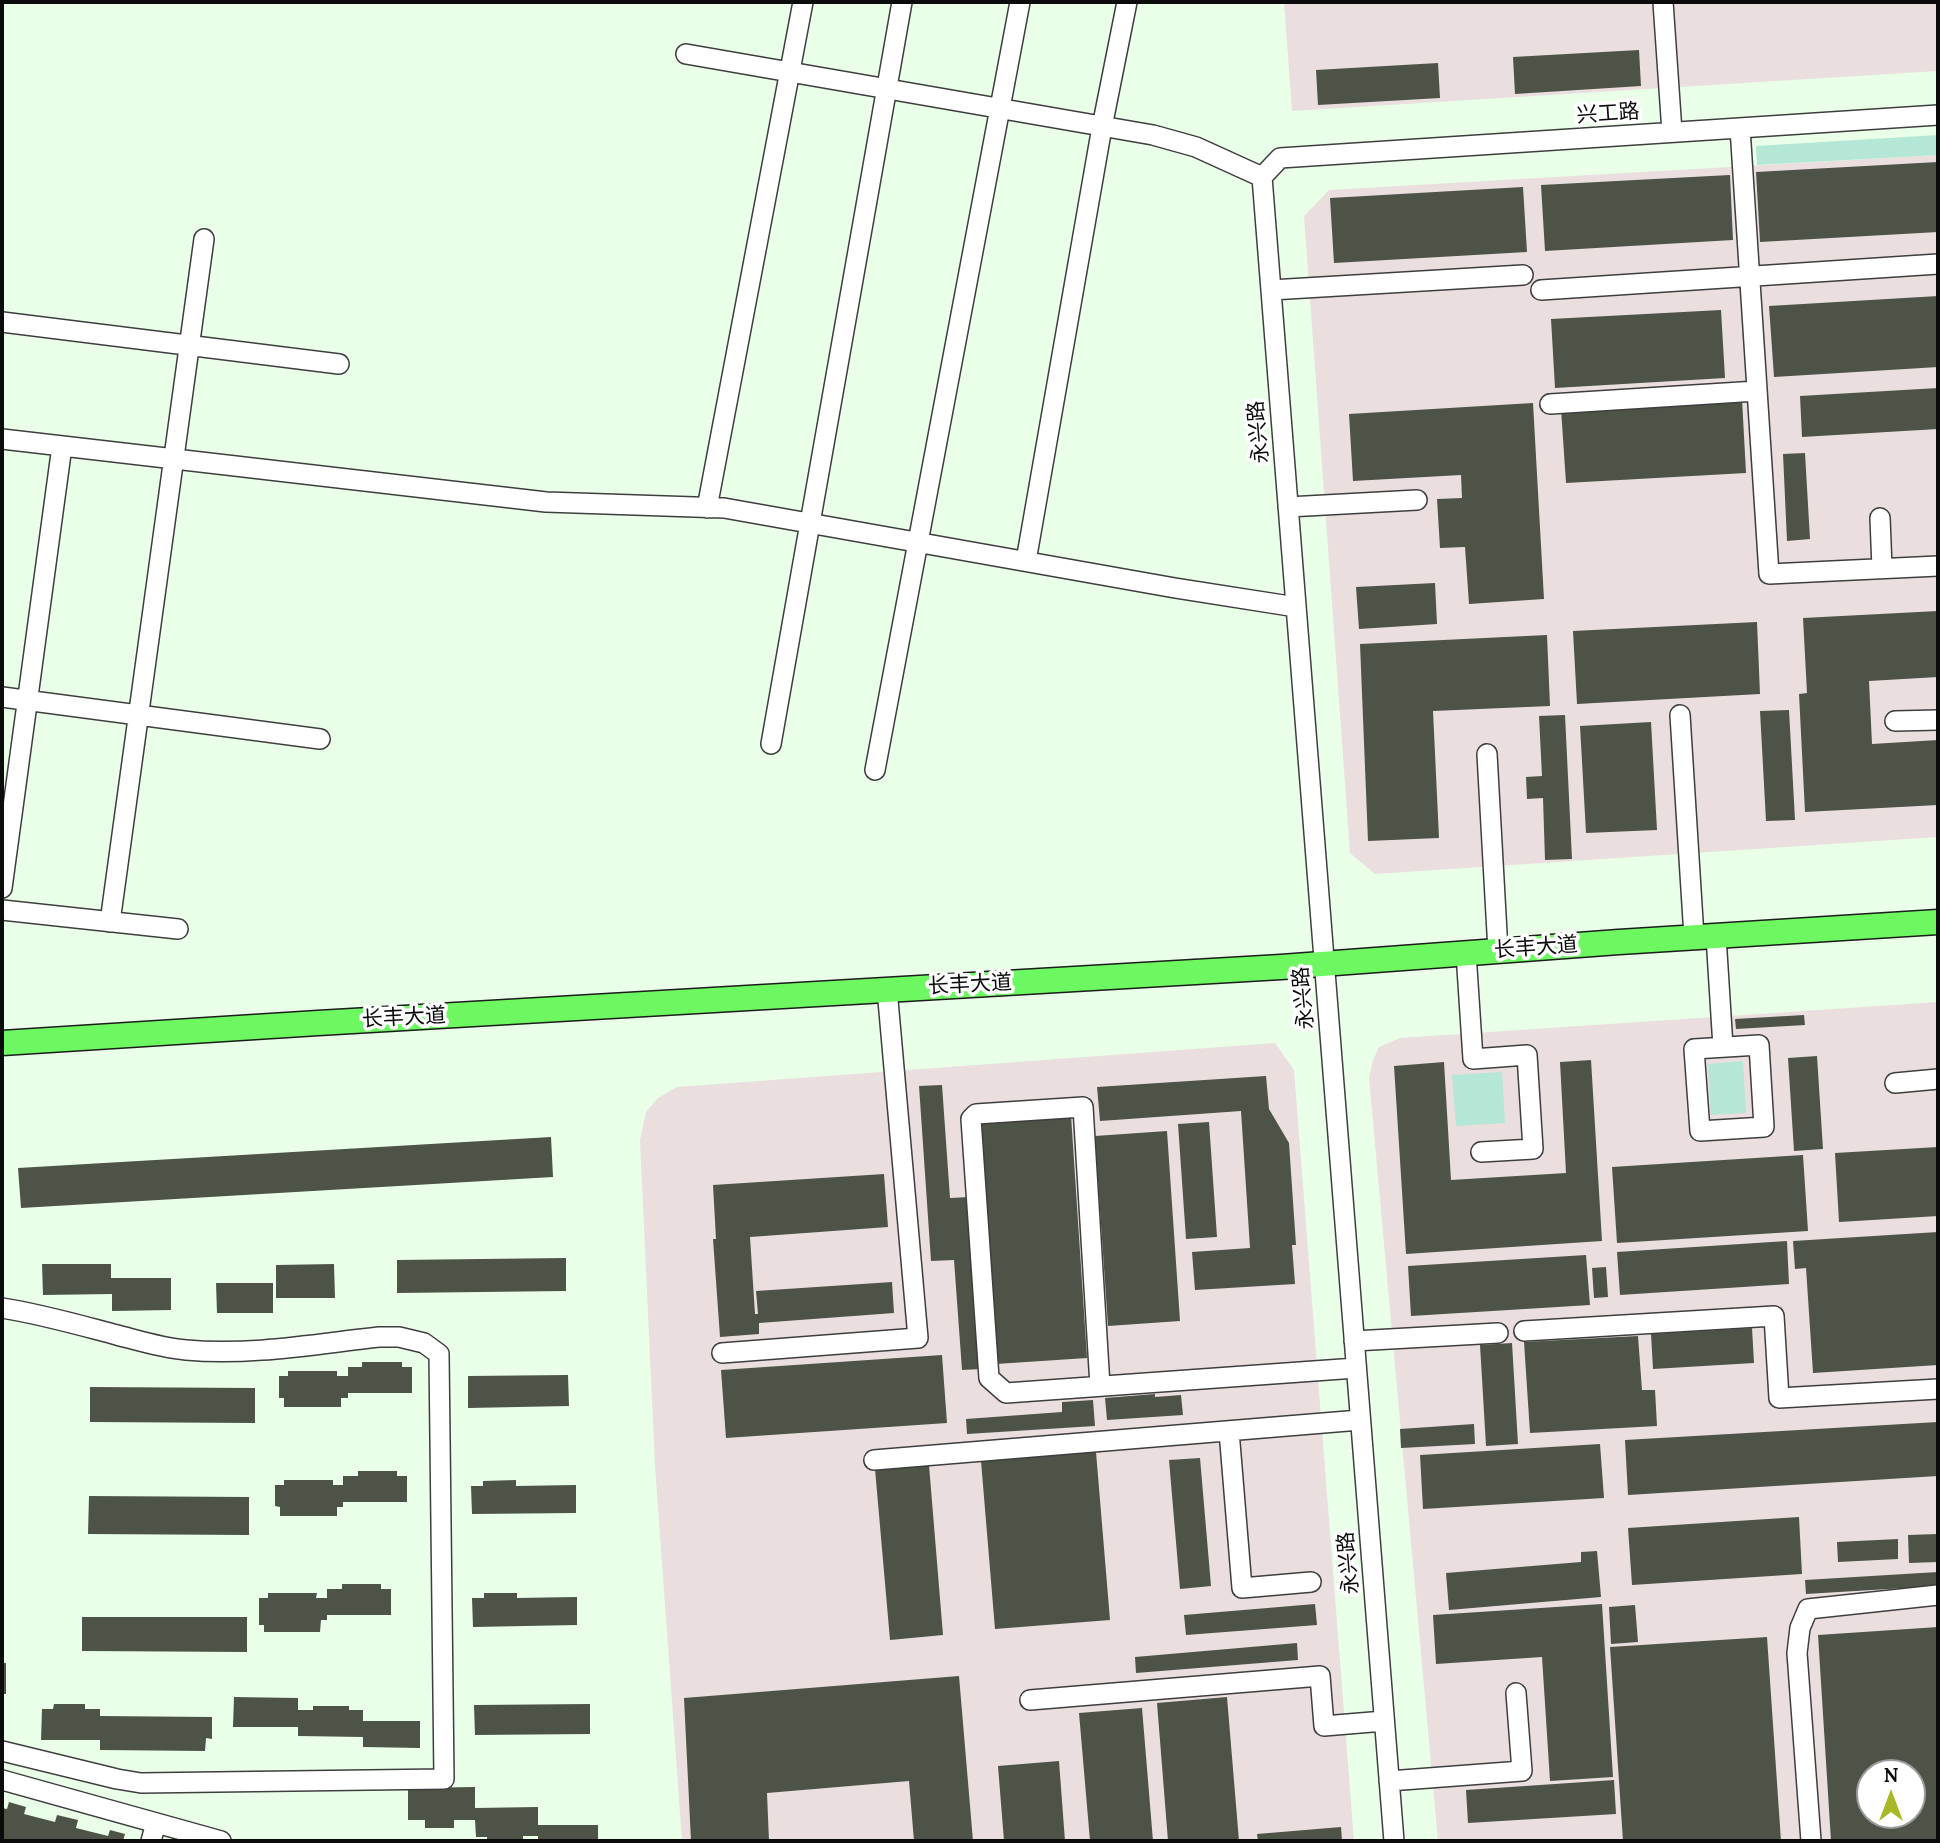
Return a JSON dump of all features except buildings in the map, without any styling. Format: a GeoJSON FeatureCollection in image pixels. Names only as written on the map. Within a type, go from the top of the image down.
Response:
{"type":"FeatureCollection","features":[{"type":"Feature","properties":{"kind":"main road","name":"长丰大道"},"geometry":{"type":"LineString","coordinates":[[2,1044],[1324,963],[1938,922]]}},
{"type":"Feature","properties":{"kind":"street"},"geometry":{"type":"LineString","coordinates":[[707,508],[803,2]]}},
{"type":"Feature","properties":{"kind":"street"},"geometry":{"type":"LineString","coordinates":[[771,744],[902,2]]}},
{"type":"Feature","properties":{"kind":"street"},"geometry":{"type":"LineString","coordinates":[[875,769],[1020,2]]}},
{"type":"Feature","properties":{"kind":"street"},"geometry":{"type":"LineString","coordinates":[[1026,561],[1102,127],[1127,2]]}},
{"type":"Feature","properties":{"kind":"street"},"geometry":{"type":"LineString","coordinates":[[1663,2],[1672,132]]}},
{"type":"Feature","properties":{"kind":"street"},"geometry":{"type":"LineString","coordinates":[[686,54],[1153,135],[1196,147],[1262,177]]}},
{"type":"Feature","properties":{"kind":"street","name":"兴工路"},"geometry":{"type":"LineString","coordinates":[[1262,177],[1280,158],[1938,115]]}},
{"type":"Feature","properties":{"kind":"street"},"geometry":{"type":"LineString","coordinates":[[1740,128],[1769,574],[1938,566]]}},
{"type":"Feature","properties":{"kind":"street","name":"永兴路"},"geometry":{"type":"LineString","coordinates":[[1262,177],[1394,1841]]}},
{"type":"Feature","properties":{"kind":"street"},"geometry":{"type":"LineString","coordinates":[[110,922],[204,239]]}},
{"type":"Feature","properties":{"kind":"street"},"geometry":{"type":"LineString","coordinates":[[1541,289],[1938,264]]}},
{"type":"Feature","properties":{"kind":"street"},"geometry":{"type":"LineString","coordinates":[[1271,290],[1523,275]]}},
{"type":"Feature","properties":{"kind":"street"},"geometry":{"type":"LineString","coordinates":[[2,322],[339,364]]}},
{"type":"Feature","properties":{"kind":"street"},"geometry":{"type":"LineString","coordinates":[[1550,404],[1757,391]]}},
{"type":"Feature","properties":{"kind":"street"},"geometry":{"type":"LineString","coordinates":[[2,439],[546,502],[724,508],[1296,607]]}},
{"type":"Feature","properties":{"kind":"street"},"geometry":{"type":"LineString","coordinates":[[2,888],[62,446]]}},
{"type":"Feature","properties":{"kind":"street"},"geometry":{"type":"LineString","coordinates":[[1288,507],[1417,500]]}},
{"type":"Feature","properties":{"kind":"street"},"geometry":{"type":"LineString","coordinates":[[1880,518],[1882,568]]}},
{"type":"Feature","properties":{"kind":"street"},"geometry":{"type":"LineString","coordinates":[[2,697],[320,739]]}},
{"type":"Feature","properties":{"kind":"street"},"geometry":{"type":"LineString","coordinates":[[1680,715],[1705,937],[1723,1047]]}},
{"type":"Feature","properties":{"kind":"street"},"geometry":{"type":"LineString","coordinates":[[1895,721],[1938,720]]}},
{"type":"Feature","properties":{"kind":"street"},"geometry":{"type":"LineString","coordinates":[[1487,754],[1498,951]]}},
{"type":"Feature","properties":{"kind":"street"},"geometry":{"type":"LineString","coordinates":[[2,910],[178,929]]}},
{"type":"Feature","properties":{"kind":"street"},"geometry":{"type":"LineString","coordinates":[[1466,953],[1473,1059],[1527,1055],[1533,1149],[1481,1153]]}},
{"type":"Feature","properties":{"kind":"street"},"geometry":{"type":"LineString","coordinates":[[722,1353],[918,1338],[887,989]]}},
{"type":"Feature","properties":{"kind":"street"},"geometry":{"type":"LineString","coordinates":[[1759,1045],[1764,1127],[1700,1131],[1694,1049],[1723,1047],[1759,1045]]}},
{"type":"Feature","properties":{"kind":"street"},"geometry":{"type":"LineString","coordinates":[[1895,1083],[1938,1079]]}},
{"type":"Feature","properties":{"kind":"street"},"geometry":{"type":"LineString","coordinates":[[1100,1386],[1083,1107],[976,1114],[971,1119],[989,1378],[1006,1393],[1356,1368]]}},
{"type":"Feature","properties":{"kind":"street"},"geometry":{"type":"LineString","coordinates":[[2,1308],[34,1313],[152,1345],[184,1350],[258,1350],[399,1337],[424,1343],[439,1354],[444,1779],[141,1783],[2,1751]]}},
{"type":"Feature","properties":{"kind":"street"},"geometry":{"type":"LineString","coordinates":[[1524,1331],[1774,1316],[1779,1398],[1938,1389]]}},
{"type":"Feature","properties":{"kind":"street"},"geometry":{"type":"LineString","coordinates":[[1354,1341],[1498,1332]]}},
{"type":"Feature","properties":{"kind":"street"},"geometry":{"type":"LineString","coordinates":[[874,1460],[1360,1420]]}},
{"type":"Feature","properties":{"kind":"street"},"geometry":{"type":"LineString","coordinates":[[1229,1431],[1242,1588],[1311,1582]]}},
{"type":"Feature","properties":{"kind":"street"},"geometry":{"type":"LineString","coordinates":[[1811,1841],[1797,1653],[1800,1628],[1808,1609],[1938,1595]]}},
{"type":"Feature","properties":{"kind":"street"},"geometry":{"type":"LineString","coordinates":[[1030,1700],[1320,1676],[1324,1726],[1384,1721]]}},
{"type":"Feature","properties":{"kind":"street"},"geometry":{"type":"LineString","coordinates":[[1389,1782],[1522,1771],[1516,1693]]}},
{"type":"Feature","properties":{"kind":"street"},"geometry":{"type":"LineString","coordinates":[[2,1780],[153,1832],[220,1841]]}},
{"type":"Feature","properties":{"kind":"shaded area"},"geometry":{"type":"Polygon","coordinates":[[[1284,2],[1938,2],[1938,71],[1292,111],[1284,2]]]}},
{"type":"Feature","properties":{"kind":"shaded area"},"geometry":{"type":"Polygon","coordinates":[[[1938,135],[1938,155],[1757,165],[1756,146],[1938,135]]]}},
{"type":"Feature","properties":{"kind":"shaded area"},"geometry":{"type":"Polygon","coordinates":[[[1938,155],[1938,837],[1375,874],[1350,853],[1304,216],[1329,190],[1938,155]]]}},
{"type":"Feature","properties":{"kind":"shaded area"},"geometry":{"type":"Polygon","coordinates":[[[1938,1002],[1938,1841],[1438,1841],[1369,1078],[1379,1047],[1400,1038],[1938,1002]]]}},
{"type":"Feature","properties":{"kind":"shaded area"},"geometry":{"type":"Polygon","coordinates":[[[1275,1043],[1294,1070],[1354,1841],[682,1841],[655,1466],[640,1140],[646,1112],[658,1098],[677,1087],[1275,1043]]]}},
{"type":"Feature","properties":{"kind":"shaded area"},"geometry":{"type":"Polygon","coordinates":[[[1743,1061],[1746,1113],[1711,1115],[1708,1064],[1743,1061]]]}},
{"type":"Feature","properties":{"kind":"shaded area"},"geometry":{"type":"Polygon","coordinates":[[[1502,1072],[1505,1123],[1456,1126],[1452,1075],[1502,1072]]]}}]}
